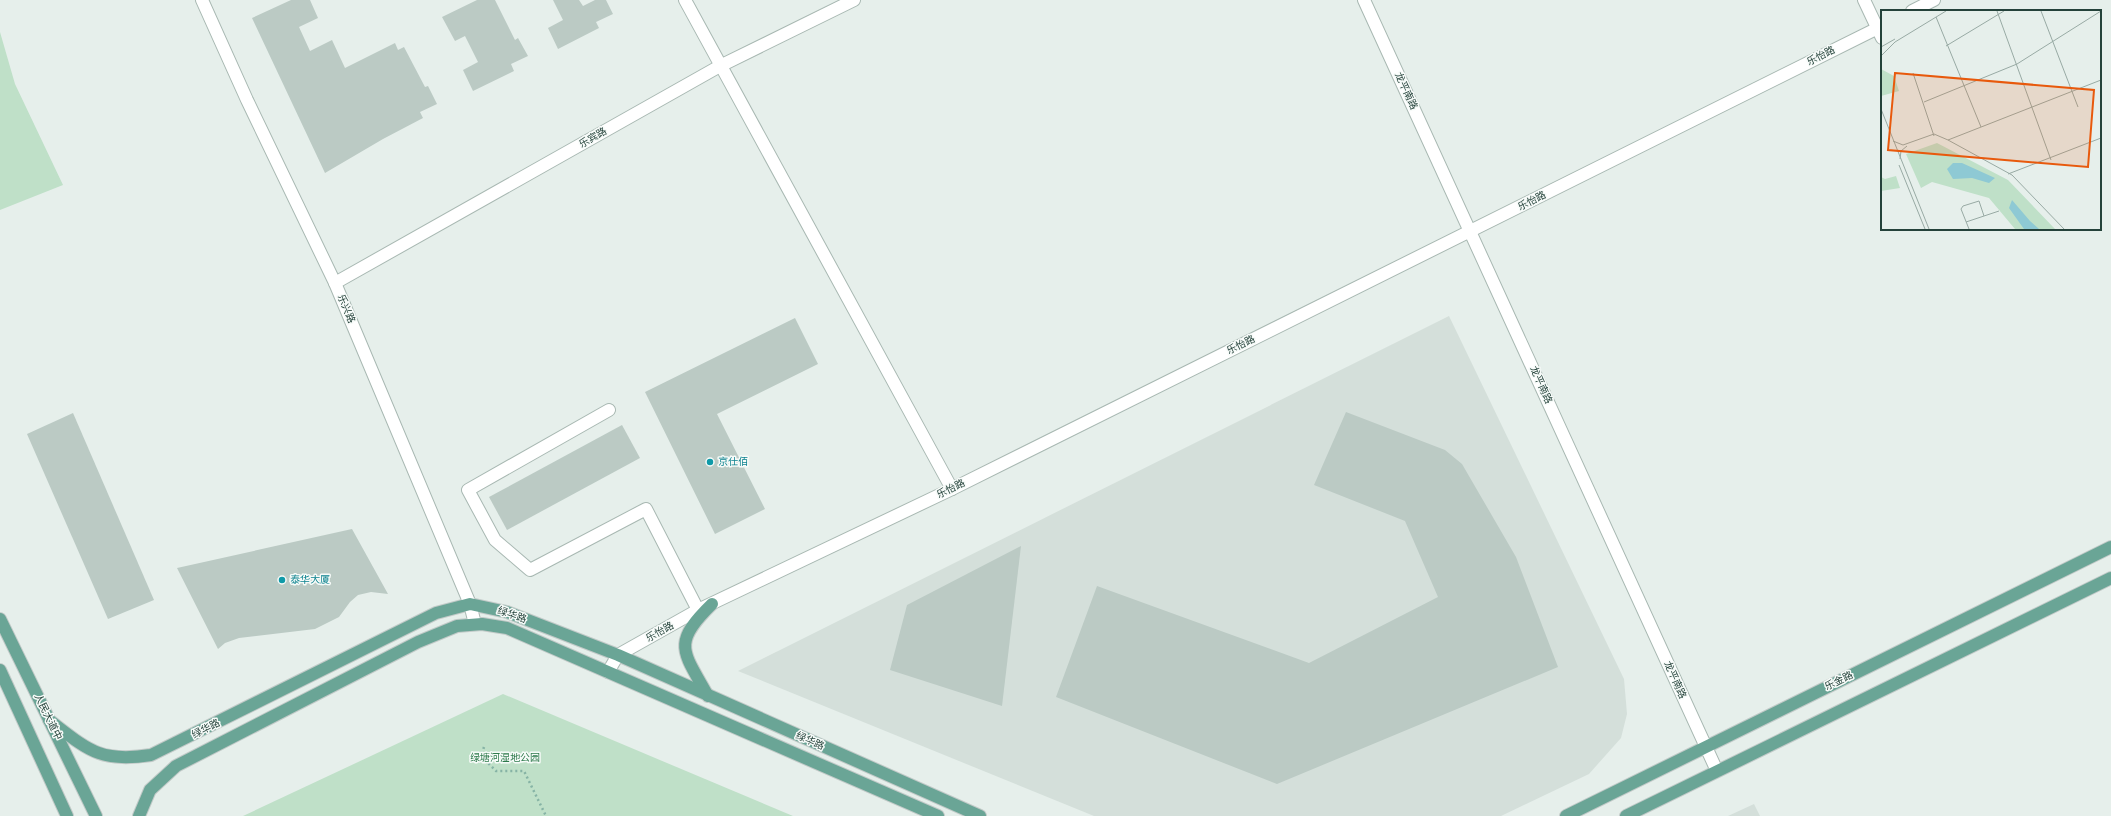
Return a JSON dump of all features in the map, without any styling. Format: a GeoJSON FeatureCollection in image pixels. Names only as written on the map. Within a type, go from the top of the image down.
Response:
{"type":"FeatureCollection","features":[{"type":"Feature","properties":{"kind":"main road","name":"乐金路"},"geometry":{"type":"LineString","coordinates":[[1566,816],[2111,547]]}},
{"type":"Feature","properties":{"kind":"main road"},"geometry":{"type":"LineString","coordinates":[[1626,816],[2111,578]]}},
{"type":"Feature","properties":{"kind":"main road","name":"绿华路"},"geometry":{"type":"LineString","coordinates":[[49,720],[81,744],[104,756],[128,759],[151,755],[436,613],[470,604],[507,612],[618,655],[980,816]]}},
{"type":"Feature","properties":{"kind":"main road"},"geometry":{"type":"LineString","coordinates":[[708,696],[685,652],[684,640],[694,622],[712,604]]}},
{"type":"Feature","properties":{"kind":"main road","name":"人民大道中"},"geometry":{"type":"LineString","coordinates":[[0,619],[96,816]]}},
{"type":"Feature","properties":{"kind":"main road","name":"绿华路"},"geometry":{"type":"LineString","coordinates":[[138,816],[150,790],[176,766],[418,642],[457,626],[475,624],[507,628],[938,816]]}},
{"type":"Feature","properties":{"kind":"main road"},"geometry":{"type":"LineString","coordinates":[[0,670],[67,816]]}},
{"type":"Feature","properties":{"kind":"street","name":"乐兴路"},"geometry":{"type":"LineString","coordinates":[[202,0],[247,100],[335,283],[470,604],[475,624]]}},
{"type":"Feature","properties":{"kind":"street"},"geometry":{"type":"LineString","coordinates":[[685,0],[952,489]]}},
{"type":"Feature","properties":{"kind":"street","name":"乐宾路"},"geometry":{"type":"LineString","coordinates":[[335,283],[720,66],[854,0]]}},
{"type":"Feature","properties":{"kind":"street","name":"龙平南路"},"geometry":{"type":"LineString","coordinates":[[1364,0],[1717,771]]}},
{"type":"Feature","properties":{"kind":"street"},"geometry":{"type":"LineString","coordinates":[[1864,0],[1880,31]]}},
{"type":"Feature","properties":{"kind":"street"},"geometry":{"type":"LineString","coordinates":[[1914,10],[1934,0]]}},
{"type":"Feature","properties":{"kind":"street","name":"乐怡路"},"geometry":{"type":"LineString","coordinates":[[618,655],[698,610],[952,489],[1880,31]]}},
{"type":"Feature","properties":{"kind":"street"},"geometry":{"type":"LineString","coordinates":[[609,410],[468,490],[496,540],[530,570],[646,509],[698,610]]}},
{"type":"Feature","properties":{"kind":"street"},"geometry":{"type":"LineString","coordinates":[[608,672],[618,655]]}},
{"type":"Feature","properties":{"kind":"path"},"geometry":{"type":"LineString","coordinates":[[484,747],[481,756],[496,771],[524,771],[546,816]]}},
{"type":"Feature","properties":{"kind":"shaded area"},"geometry":{"type":"Polygon","coordinates":[[[1449,316],[1624,679],[1627,714],[1621,738],[1589,774],[1501,816],[1094,816],[738,671],[1449,316]]]}},
{"type":"Feature","properties":{"kind":"shaded area"},"geometry":{"type":"Polygon","coordinates":[[[1754,804],[1760,816],[1728,816],[1754,804]]]}},
{"type":"Feature","properties":{"kind":"green space"},"geometry":{"type":"Polygon","coordinates":[[[0,32],[15,84],[63,185],[0,210],[0,32]]]}},
{"type":"Feature","properties":{"kind":"green space","name":"绿塘河湿地公园"},"geometry":{"type":"Polygon","coordinates":[[[503,694],[793,816],[243,816],[503,694]]]}},
{"type":"Feature","properties":{"kind":"building"},"geometry":{"type":"Polygon","coordinates":[[[291,0],[310,0],[318,18],[299,27],[310,51],[332,40],[345,68],[395,43],[398,50],[404,47],[425,87],[428,86],[437,104],[420,112],[423,118],[383,139],[325,173],[252,18],[291,0]]]}},
{"type":"Feature","properties":{"kind":"building"},"geometry":{"type":"Polygon","coordinates":[[[477,0],[495,0],[515,40],[518,38],[528,56],[511,64],[514,71],[473,91],[463,70],[478,62],[465,36],[455,41],[442,17],[477,0]]]}},
{"type":"Feature","properties":{"kind":"building"},"geometry":{"type":"Polygon","coordinates":[[[553,0],[579,0],[583,6],[595,0],[606,0],[613,14],[596,22],[599,28],[558,49],[548,28],[563,20],[553,0]]]}},
{"type":"Feature","properties":{"kind":"building","name":"京仕佰"},"geometry":{"type":"Polygon","coordinates":[[[795,318],[818,364],[717,414],[765,509],[715,534],[645,392],[795,318]]]}},
{"type":"Feature","properties":{"kind":"building"},"geometry":{"type":"Polygon","coordinates":[[[1346,412],[1445,450],[1462,464],[1516,557],[1558,667],[1277,784],[1056,697],[1097,586],[1309,663],[1438,597],[1405,521],[1314,485],[1346,412]]]}},
{"type":"Feature","properties":{"kind":"building"},"geometry":{"type":"Polygon","coordinates":[[[73,413],[154,600],[108,619],[27,434],[73,413]]]}},
{"type":"Feature","properties":{"kind":"building"},"geometry":{"type":"Polygon","coordinates":[[[622,425],[640,458],[507,530],[489,497],[622,425]]]}},
{"type":"Feature","properties":{"kind":"building","name":"泰华大厦"},"geometry":{"type":"Polygon","coordinates":[[[352,529],[388,594],[371,592],[358,595],[350,602],[339,617],[315,629],[239,638],[225,643],[218,649],[177,568],[352,529]]]}},
{"type":"Feature","properties":{"kind":"building"},"geometry":{"type":"Polygon","coordinates":[[[1021,546],[1002,706],[890,670],[907,605],[1021,546]]]}},
{"type":"Feature","properties":{"kind":"place","name":"京仕佰"},"geometry":{"type":"Point","coordinates":[710,462]}},
{"type":"Feature","properties":{"kind":"place","name":"泰华大厦"},"geometry":{"type":"Point","coordinates":[282,580]}}]}
